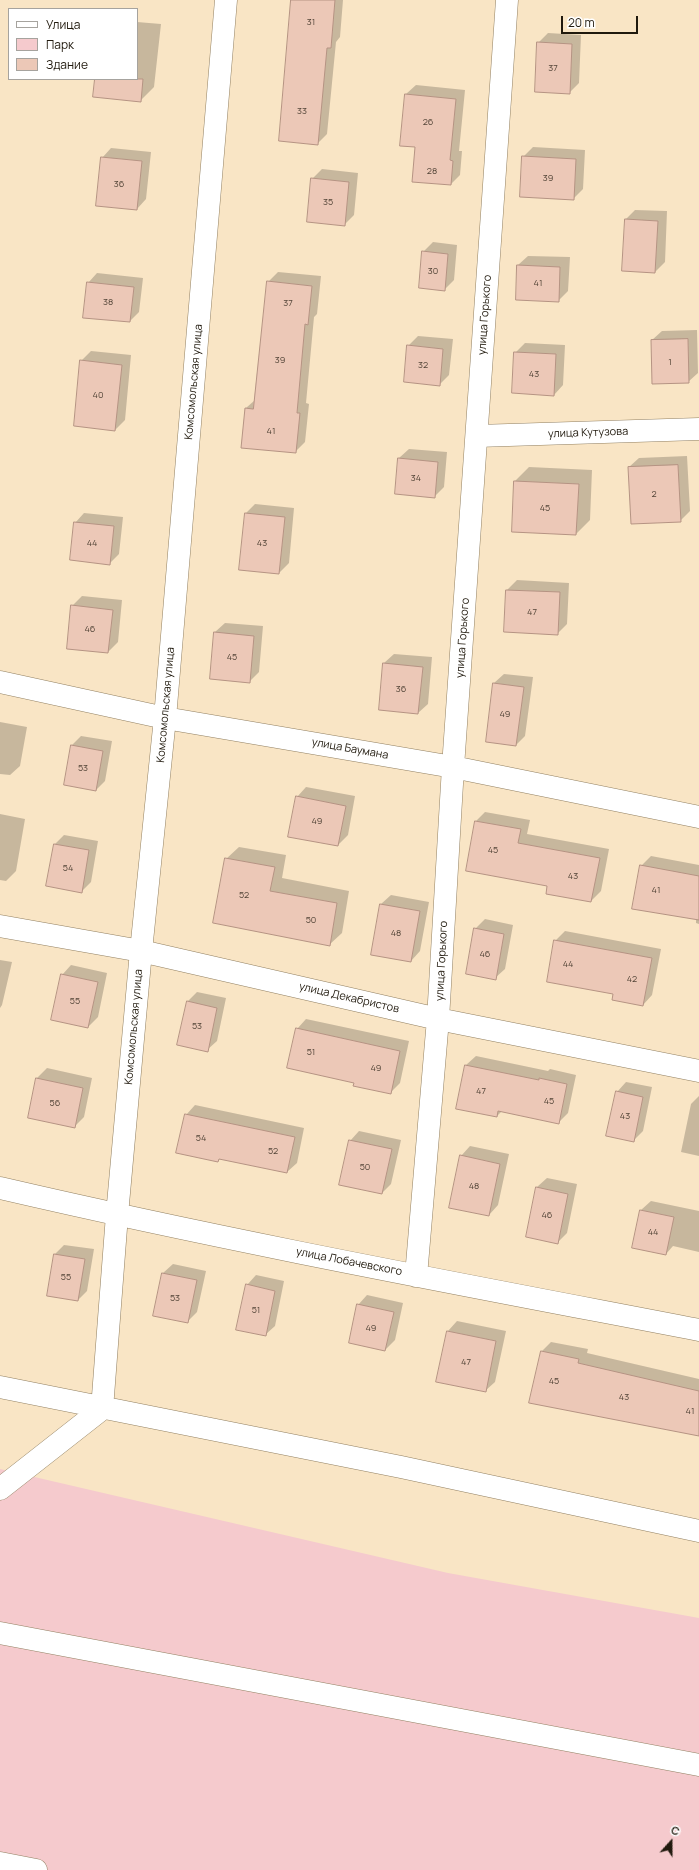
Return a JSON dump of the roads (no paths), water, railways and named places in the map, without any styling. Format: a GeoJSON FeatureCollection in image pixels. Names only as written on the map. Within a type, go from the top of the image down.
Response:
{"type":"FeatureCollection","features":[{"type":"Feature","properties":{"kind":"street","name":"Комсомольская улица"},"geometry":{"type":"LineString","coordinates":[[102,1409],[117,1215],[141,951],[165,718],[226,0]]}},
{"type":"Feature","properties":{"kind":"street","name":"улица Горького"},"geometry":{"type":"LineString","coordinates":[[416,1276],[438,1019],[507,0]]}},
{"type":"Feature","properties":{"kind":"street","name":"улица Кутузова"},"geometry":{"type":"LineString","coordinates":[[477,436],[699,429]]}},
{"type":"Feature","properties":{"kind":"street","name":"улица Баумана"},"geometry":{"type":"LineString","coordinates":[[0,682],[165,718],[454,767],[699,817]]}},
{"type":"Feature","properties":{"kind":"street","name":"улица Декабристов"},"geometry":{"type":"LineString","coordinates":[[0,926],[141,951],[438,1019],[699,1071]]}},
{"type":"Feature","properties":{"kind":"street","name":"улица Лобачевского"},"geometry":{"type":"LineString","coordinates":[[0,1188],[117,1215],[416,1276],[699,1330]]}},
{"type":"Feature","properties":{"kind":"street"},"geometry":{"type":"LineString","coordinates":[[0,1387],[102,1409],[401,1467],[699,1531]]}},
{"type":"Feature","properties":{"kind":"street"},"geometry":{"type":"LineString","coordinates":[[0,1489],[102,1409]]}},
{"type":"Feature","properties":{"kind":"street"},"geometry":{"type":"LineString","coordinates":[[0,1632],[699,1766]]}},
{"type":"Feature","properties":{"kind":"street"},"geometry":{"type":"LineString","coordinates":[[0,1863],[36,1870]]}}]}
